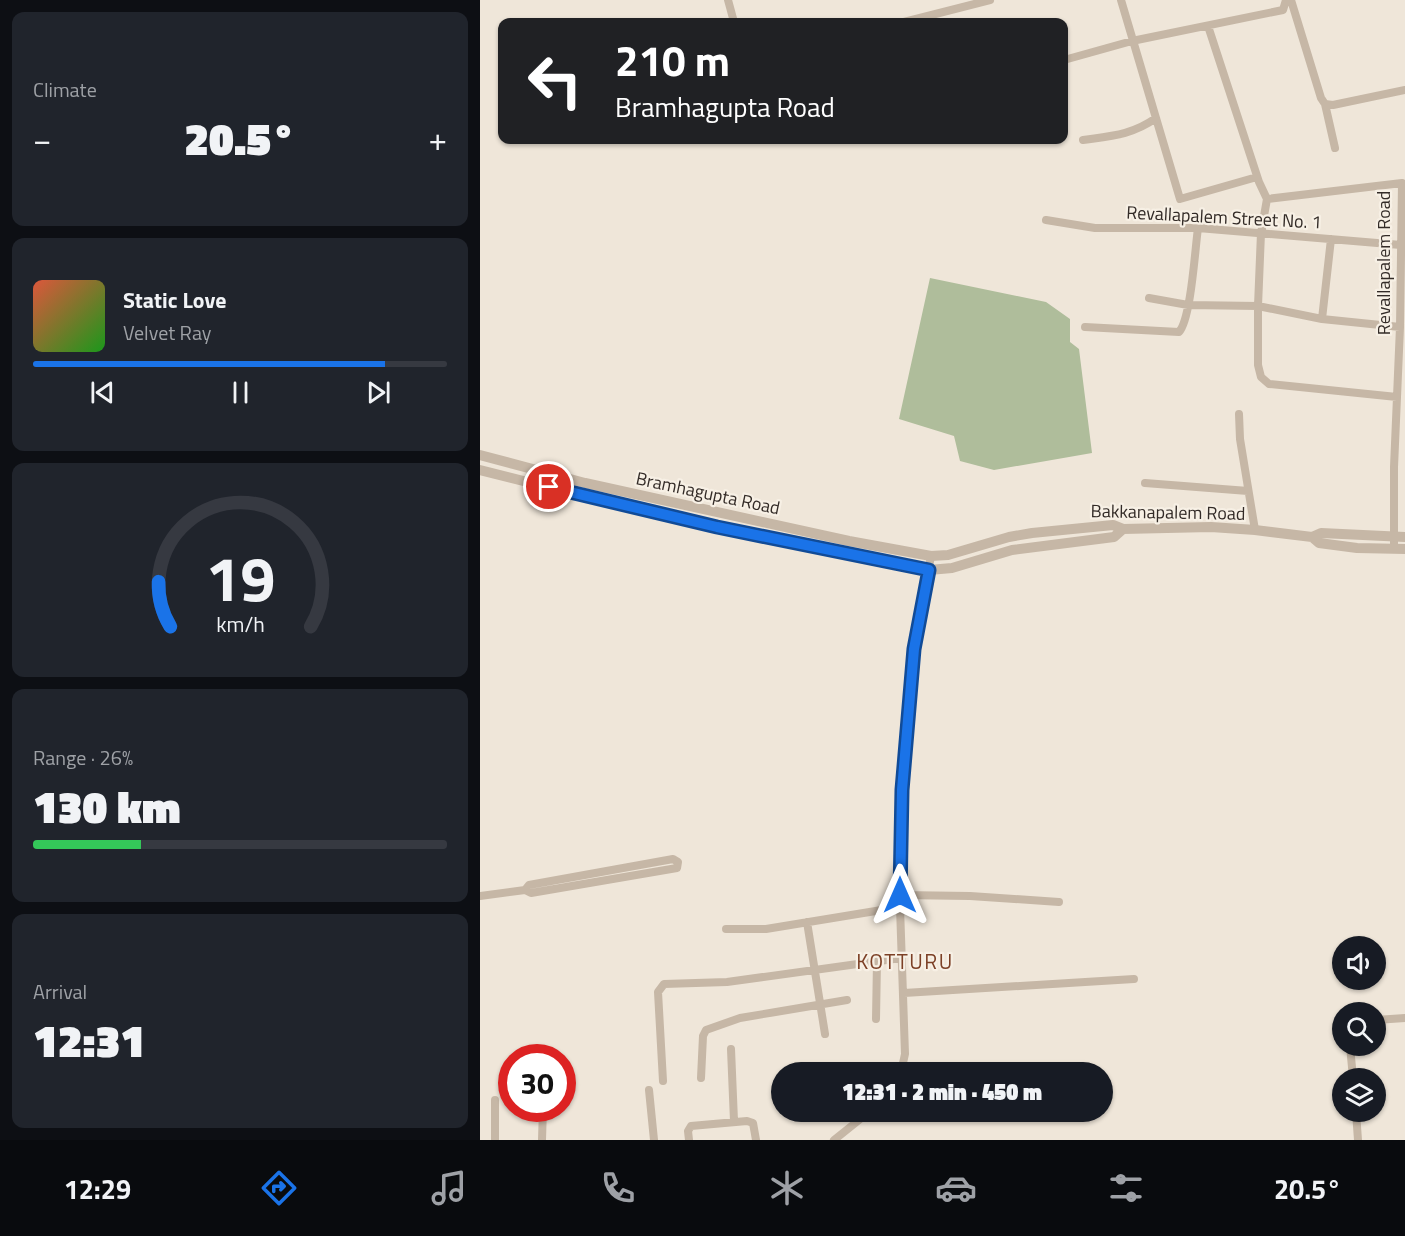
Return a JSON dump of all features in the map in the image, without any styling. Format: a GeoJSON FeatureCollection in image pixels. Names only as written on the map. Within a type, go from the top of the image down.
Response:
{"type":"FeatureCollection","features":[{"type":"Feature","properties":{"kind":"street"},"geometry":{"type":"LineString","coordinates":[[728,0],[733,18]]}},
{"type":"Feature","properties":{"kind":"street"},"geometry":{"type":"LineString","coordinates":[[920,18],[990,0]]}},
{"type":"Feature","properties":{"kind":"street"},"geometry":{"type":"LineString","coordinates":[[1121,0],[1180,199],[1257,177]]}},
{"type":"Feature","properties":{"kind":"street"},"geometry":{"type":"LineString","coordinates":[[1068,59],[1132,41],[1283,10],[1286,0]]}},
{"type":"Feature","properties":{"kind":"street"},"geometry":{"type":"LineString","coordinates":[[1290,0],[1321,98],[1325,104],[1335,148]]}},
{"type":"Feature","properties":{"kind":"street"},"geometry":{"type":"LineString","coordinates":[[1208,26],[1257,177],[1267,199],[1261,233],[1258,306],[1258,365],[1261,377],[1269,384],[1397,398]]}},
{"type":"Feature","properties":{"kind":"street"},"geometry":{"type":"LineString","coordinates":[[1325,104],[1333,105],[1405,90]]}},
{"type":"Feature","properties":{"kind":"street"},"geometry":{"type":"LineString","coordinates":[[1083,140],[1118,136],[1141,129],[1156,118]]}},
{"type":"Feature","properties":{"kind":"street","name":"Revallapalem Road"},"geometry":{"type":"LineString","coordinates":[[1267,199],[1404,182],[1393,537],[1399,549]]}},
{"type":"Feature","properties":{"kind":"street","name":"Revallapalem Street No. 1"},"geometry":{"type":"LineString","coordinates":[[1046,220],[1095,228],[1198,228],[1401,245]]}},
{"type":"Feature","properties":{"kind":"street"},"geometry":{"type":"LineString","coordinates":[[1085,327],[1179,332],[1188,305],[1198,228]]}},
{"type":"Feature","properties":{"kind":"street"},"geometry":{"type":"LineString","coordinates":[[1322,319],[1331,239]]}},
{"type":"Feature","properties":{"kind":"street"},"geometry":{"type":"LineString","coordinates":[[1149,298],[1188,305],[1258,306],[1322,319],[1400,327]]}},
{"type":"Feature","properties":{"kind":"street"},"geometry":{"type":"LineString","coordinates":[[1239,414],[1255,530]]}},
{"type":"Feature","properties":{"kind":"street","name":"Bramhagupta Road"},"geometry":{"type":"LineString","coordinates":[[480,455],[585,483],[903,552],[931,556]]}},
{"type":"Feature","properties":{"kind":"street","name":"Bramhagupta Road"},"geometry":{"type":"LineString","coordinates":[[480,470],[651,512],[929,570],[952,568],[1012,550],[1114,537],[1123,529]]}},
{"type":"Feature","properties":{"kind":"street"},"geometry":{"type":"LineString","coordinates":[[1145,483],[1248,491]]}},
{"type":"Feature","properties":{"kind":"street","name":"Bakkanapalem Road"},"geometry":{"type":"LineString","coordinates":[[931,556],[948,555],[1009,537],[1032,533],[1113,525],[1123,529],[1211,527],[1255,530],[1312,537],[1319,543],[1399,549]]}},
{"type":"Feature","properties":{"kind":"street"},"geometry":{"type":"LineString","coordinates":[[1312,537],[1321,533],[1405,537]]}},
{"type":"Feature","properties":{"kind":"street"},"geometry":{"type":"LineString","coordinates":[[903,1062],[904,993],[900,907],[902,790],[914,649],[931,556]]}},
{"type":"Feature","properties":{"kind":"street"},"geometry":{"type":"LineString","coordinates":[[480,896],[525,890],[531,893],[677,868],[678,862],[673,859],[529,885],[525,890]]}},
{"type":"Feature","properties":{"kind":"street"},"geometry":{"type":"LineString","coordinates":[[900,895],[970,896],[1059,903]]}},
{"type":"Feature","properties":{"kind":"street"},"geometry":{"type":"LineString","coordinates":[[726,929],[755,930],[900,907]]}},
{"type":"Feature","properties":{"kind":"street"},"geometry":{"type":"LineString","coordinates":[[807,922],[825,1034]]}},
{"type":"Feature","properties":{"kind":"street"},"geometry":{"type":"LineString","coordinates":[[663,1081],[658,992],[660,987],[670,982],[727,982],[901,958]]}},
{"type":"Feature","properties":{"kind":"street"},"geometry":{"type":"LineString","coordinates":[[876,1019],[877,961]]}},
{"type":"Feature","properties":{"kind":"street"},"geometry":{"type":"LineString","coordinates":[[904,993],[1134,979]]}},
{"type":"Feature","properties":{"kind":"street"},"geometry":{"type":"LineString","coordinates":[[701,1078],[703,1036],[706,1030],[740,1018],[848,1000]]}},
{"type":"Feature","properties":{"kind":"street"},"geometry":{"type":"LineString","coordinates":[[1386,1019],[1405,1018]]}},
{"type":"Feature","properties":{"kind":"street"},"geometry":{"type":"LineString","coordinates":[[731,1049],[734,1121]]}},
{"type":"Feature","properties":{"kind":"street"},"geometry":{"type":"LineString","coordinates":[[647,1140],[654,1140],[649,1090]]}},
{"type":"Feature","properties":{"kind":"street"},"geometry":{"type":"LineString","coordinates":[[495,1100],[495,1140]]}},
{"type":"Feature","properties":{"kind":"street"},"geometry":{"type":"LineString","coordinates":[[688,1140],[688,1131],[691,1126],[747,1120],[753,1123],[756,1140]]}},
{"type":"Feature","properties":{"kind":"street"},"geometry":{"type":"LineString","coordinates":[[542,1140],[543,1122]]}},
{"type":"Feature","properties":{"kind":"street"},"geometry":{"type":"LineString","coordinates":[[834,1140],[856,1122]]}},
{"type":"Feature","properties":{"kind":"street"},"geometry":{"type":"LineString","coordinates":[[1357,1122],[1358,1140]]}},
{"type":"Feature","properties":{"kind":"green space"},"geometry":{"type":"Polygon","coordinates":[[[930,278],[1046,302],[1070,319],[1070,342],[1079,349],[1092,453],[994,470],[960,461],[954,436],[899,419],[930,278]]]}},
{"type":"Feature","properties":{"kind":"district","name":"KOTTURU"},"geometry":{"type":"Point","coordinates":[905,961]}},
{"type":"Feature","properties":{"kind":"route"},"geometry":{"type":"LineString","coordinates":[[549,487],[717,527],[929,570],[914,649],[902,790],[900,895]]}}]}
